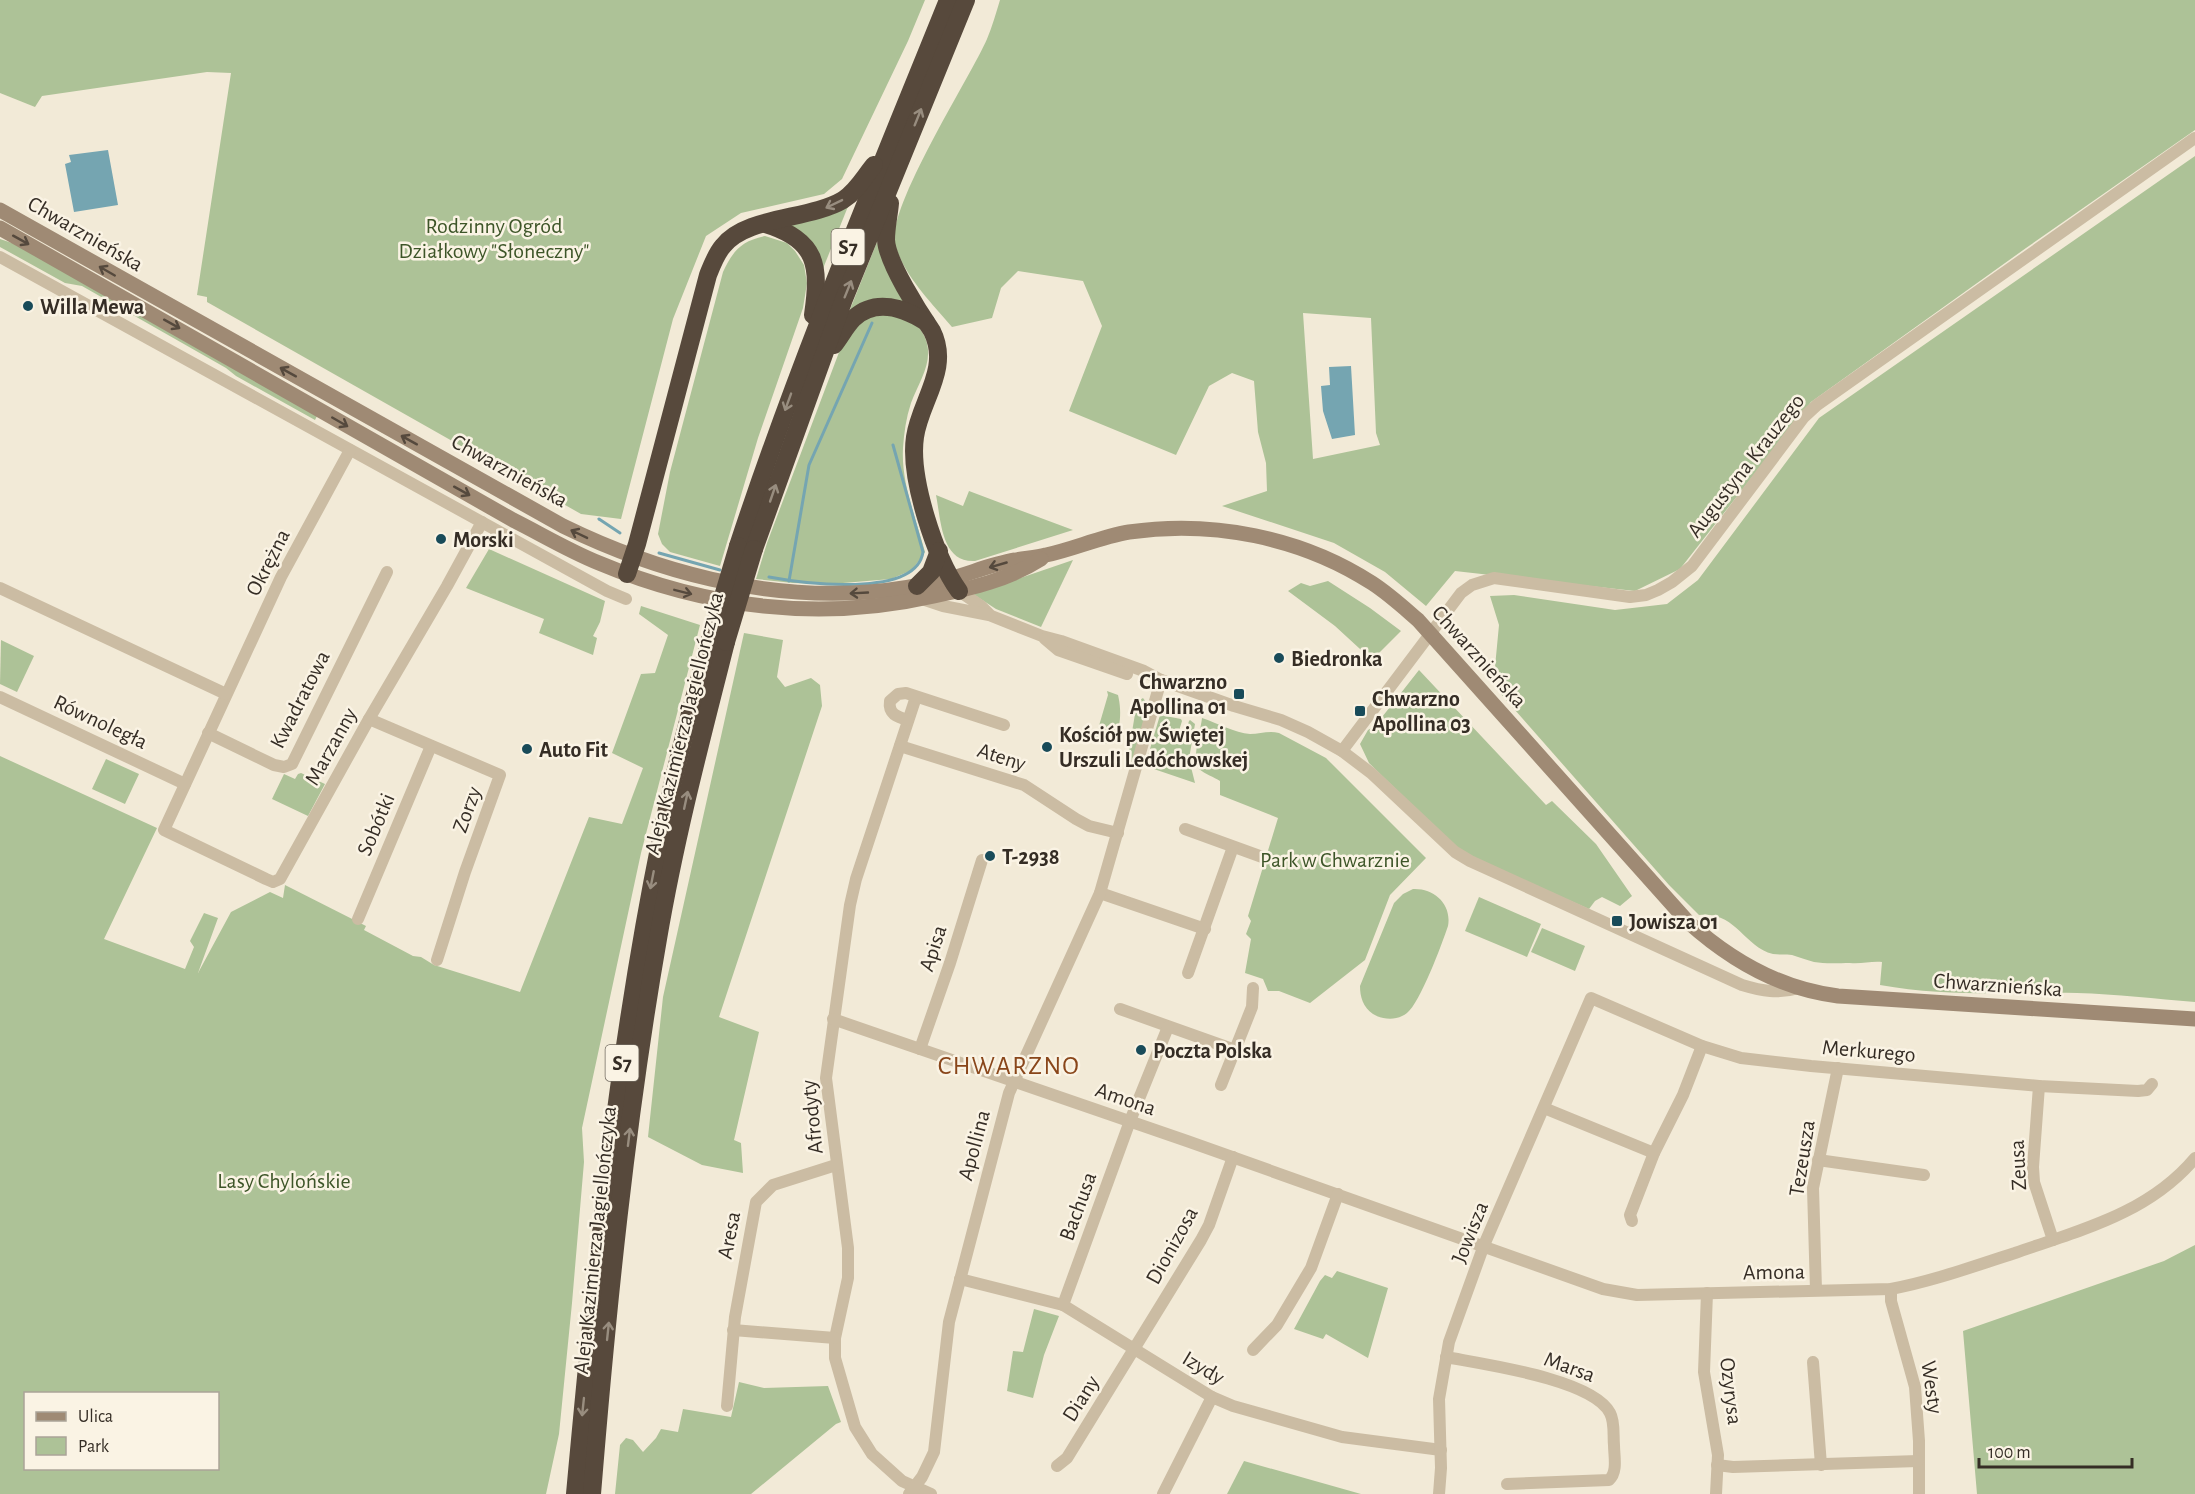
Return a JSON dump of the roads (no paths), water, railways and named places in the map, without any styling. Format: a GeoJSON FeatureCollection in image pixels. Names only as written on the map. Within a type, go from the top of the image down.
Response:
{"type":"FeatureCollection","features":[{"type":"Feature","properties":{"kind":"highway","name":"Aleja Kazimierza Jagiellończyka"},"geometry":{"type":"LineString","coordinates":[[575,1494],[602,1220],[627,1027],[661,835],[676,770],[746,548],[765,463],[808,347],[948,0]]}},
{"type":"Feature","properties":{"kind":"highway","name":"Aleja Kazimierza Jagiellończyka"},"geometry":{"type":"LineString","coordinates":[[746,548],[895,171],[966,0]]}},
{"type":"Feature","properties":{"kind":"highway"},"geometry":{"type":"LineString","coordinates":[[627,574],[714,261],[723,245],[744,230],[819,211],[842,200],[857,188],[888,147]]}},
{"type":"Feature","properties":{"kind":"highway"},"geometry":{"type":"LineString","coordinates":[[895,171],[886,241],[896,270],[936,339],[939,354],[934,380],[918,423],[913,453],[918,490],[939,551],[954,585]]}},
{"type":"Feature","properties":{"kind":"highway"},"geometry":{"type":"LineString","coordinates":[[765,224],[790,233],[808,252],[814,263],[817,288],[808,347]]}},
{"type":"Feature","properties":{"kind":"highway"},"geometry":{"type":"LineString","coordinates":[[819,363],[847,326],[864,311],[888,306],[902,309],[926,322]]}},
{"type":"Feature","properties":{"kind":"highway"},"geometry":{"type":"LineString","coordinates":[[920,592],[939,551]]}},
{"type":"Feature","properties":{"kind":"highway","name":"Aleja Kazimierza Jagiellończyka"},"geometry":{"type":"LineString","coordinates":[[592,1494],[618,1235],[644,1029],[660,928],[718,641]]}},
{"type":"Feature","properties":{"kind":"main road","name":"Chwarznieńska"},"geometry":{"type":"LineString","coordinates":[[0,210],[562,526],[604,546],[701,577],[777,590],[847,593],[920,592]]}},
{"type":"Feature","properties":{"kind":"main road","name":"Chwarznieńska"},"geometry":{"type":"LineString","coordinates":[[0,228],[513,520],[585,557],[627,574],[697,596],[770,608],[846,609],[954,585],[988,584],[1021,572],[1046,555],[1113,535],[1141,531],[1199,529],[1245,534],[1304,550],[1351,570],[1393,598],[1430,632],[1511,726],[1687,921],[1734,958],[1768,976],[1799,988],[1849,997],[2195,1019]]}},
{"type":"Feature","properties":{"kind":"street","name":"Augustyna Krauzego"},"geometry":{"type":"LineString","coordinates":[[1342,751],[1461,592],[1472,585],[1494,578],[1630,597],[1646,595],[1672,582],[1701,555],[1804,417],[1817,405],[2195,138]]}},
{"type":"Feature","properties":{"kind":"street"},"geometry":{"type":"LineString","coordinates":[[0,257],[607,591],[626,599]]}},
{"type":"Feature","properties":{"kind":"street","name":"Okrężna"},"geometry":{"type":"LineString","coordinates":[[164,830],[281,577],[350,450]]}},
{"type":"Feature","properties":{"kind":"street","name":"Marzanny"},"geometry":{"type":"LineString","coordinates":[[164,830],[266,879],[277,881],[284,875],[369,719],[482,522]]}},
{"type":"Feature","properties":{"kind":"street","name":"Kwadratowa"},"geometry":{"type":"LineString","coordinates":[[208,733],[274,765],[284,767],[292,764],[387,572]]}},
{"type":"Feature","properties":{"kind":"street","name":"Chwarznieńska"},"geometry":{"type":"LineString","coordinates":[[954,585],[989,615]]}},
{"type":"Feature","properties":{"kind":"street"},"geometry":{"type":"LineString","coordinates":[[0,588],[226,694]]}},
{"type":"Feature","properties":{"kind":"street","name":"Chwarznieńska"},"geometry":{"type":"LineString","coordinates":[[920,592],[943,606],[989,615],[1144,671],[1161,680],[1281,720],[1342,751],[1371,773],[1455,852],[1470,861],[1725,978],[1768,992],[1786,992],[1799,988]]}},
{"type":"Feature","properties":{"kind":"street","name":"Apollina"},"geometry":{"type":"LineString","coordinates":[[913,1491],[934,1452],[949,1322],[1014,1081],[1092,915],[1118,833],[1161,680]]}},
{"type":"Feature","properties":{"kind":"street"},"geometry":{"type":"LineString","coordinates":[[908,720],[892,713],[890,707],[890,701],[900,693],[1004,725]]}},
{"type":"Feature","properties":{"kind":"street","name":"Równoległa"},"geometry":{"type":"LineString","coordinates":[[0,697],[185,784]]}},
{"type":"Feature","properties":{"kind":"street","name":"Afrodyty"},"geometry":{"type":"LineString","coordinates":[[916,697],[854,888],[826,1078],[848,1262],[846,1290],[835,1338],[835,1358],[851,1415],[861,1439],[889,1472],[913,1491],[931,1494]]}},
{"type":"Feature","properties":{"kind":"street","name":"Zorzy"},"geometry":{"type":"LineString","coordinates":[[369,719],[500,775],[465,872],[437,960]]}},
{"type":"Feature","properties":{"kind":"street","name":"Sobótki"},"geometry":{"type":"LineString","coordinates":[[358,919],[431,746]]}},
{"type":"Feature","properties":{"kind":"street","name":"Ateny"},"geometry":{"type":"LineString","coordinates":[[900,746],[1024,785],[1089,826],[1118,833]]}},
{"type":"Feature","properties":{"kind":"street"},"geometry":{"type":"LineString","coordinates":[[1185,829],[1264,858]]}},
{"type":"Feature","properties":{"kind":"street"},"geometry":{"type":"LineString","coordinates":[[1188,973],[1233,847]]}},
{"type":"Feature","properties":{"kind":"street","name":"Apisa"},"geometry":{"type":"LineString","coordinates":[[920,1049],[982,860]]}},
{"type":"Feature","properties":{"kind":"street"},"geometry":{"type":"LineString","coordinates":[[1100,893],[1205,929]]}},
{"type":"Feature","properties":{"kind":"street"},"geometry":{"type":"LineString","coordinates":[[1221,1085],[1252,1007],[1253,988]]}},
{"type":"Feature","properties":{"kind":"street","name":"Merkurego"},"geometry":{"type":"LineString","coordinates":[[1591,998],[1702,1046],[1741,1058],[2039,1086],[2138,1091],[2147,1090],[2152,1084]]}},
{"type":"Feature","properties":{"kind":"street","name":"Jowisza"},"geometry":{"type":"LineString","coordinates":[[1439,1494],[1441,1450],[1439,1399],[1449,1342],[1484,1245],[1591,998]]}},
{"type":"Feature","properties":{"kind":"street"},"geometry":{"type":"LineString","coordinates":[[1120,1009],[1235,1050]]}},
{"type":"Feature","properties":{"kind":"street","name":"Amona"},"geometry":{"type":"LineString","coordinates":[[833,1019],[1614,1292],[1637,1295],[1892,1289],[1929,1282],[2105,1222],[2136,1207],[2167,1186],[2195,1158]]}},
{"type":"Feature","properties":{"kind":"street","name":"Bachusa"},"geometry":{"type":"LineString","coordinates":[[1063,1305],[1130,1121],[1168,1027]]}},
{"type":"Feature","properties":{"kind":"street"},"geometry":{"type":"LineString","coordinates":[[1632,1221],[1630,1215],[1654,1153],[1683,1095],[1702,1046]]}},
{"type":"Feature","properties":{"kind":"street","name":"Tezeusza"},"geometry":{"type":"LineString","coordinates":[[1816,1290],[1813,1188],[1838,1068]]}},
{"type":"Feature","properties":{"kind":"street","name":"Zeusa"},"geometry":{"type":"LineString","coordinates":[[2039,1086],[2034,1182],[2053,1239]]}},
{"type":"Feature","properties":{"kind":"street"},"geometry":{"type":"LineString","coordinates":[[1545,1108],[1654,1153]]}},
{"type":"Feature","properties":{"kind":"street","name":"Dionizosa"},"geometry":{"type":"LineString","coordinates":[[1135,1349],[1209,1226],[1233,1157]]}},
{"type":"Feature","properties":{"kind":"street"},"geometry":{"type":"LineString","coordinates":[[1818,1160],[1924,1175]]}},
{"type":"Feature","properties":{"kind":"street","name":"Aresa"},"geometry":{"type":"LineString","coordinates":[[727,1406],[733,1330],[756,1202],[773,1185],[836,1165]]}},
{"type":"Feature","properties":{"kind":"street"},"geometry":{"type":"LineString","coordinates":[[1253,1350],[1277,1325],[1311,1268],[1338,1194]]}},
{"type":"Feature","properties":{"kind":"street","name":"Izydy"},"geometry":{"type":"LineString","coordinates":[[960,1279],[1063,1305],[1212,1397],[1233,1406],[1342,1437],[1441,1450]]}},
{"type":"Feature","properties":{"kind":"street","name":"Westy"},"geometry":{"type":"LineString","coordinates":[[1892,1289],[1891,1301],[1915,1387],[1919,1494]]}},
{"type":"Feature","properties":{"kind":"street","name":"Ozyrysa"},"geometry":{"type":"LineString","coordinates":[[1707,1293],[1704,1372],[1718,1455],[1716,1494]]}},
{"type":"Feature","properties":{"kind":"street"},"geometry":{"type":"LineString","coordinates":[[733,1330],[835,1338]]}},
{"type":"Feature","properties":{"kind":"street","name":"Diany"},"geometry":{"type":"LineString","coordinates":[[1057,1466],[1067,1458],[1135,1349]]}},
{"type":"Feature","properties":{"kind":"street","name":"Marsa"},"geometry":{"type":"LineString","coordinates":[[1446,1357],[1540,1376],[1590,1394],[1599,1399],[1611,1414],[1615,1467],[1609,1480],[1508,1484]]}},
{"type":"Feature","properties":{"kind":"street"},"geometry":{"type":"LineString","coordinates":[[1814,1362],[1821,1465]]}},
{"type":"Feature","properties":{"kind":"street"},"geometry":{"type":"LineString","coordinates":[[1163,1494],[1212,1397]]}},
{"type":"Feature","properties":{"kind":"street"},"geometry":{"type":"LineString","coordinates":[[1717,1466],[1918,1461]]}},
{"type":"Feature","properties":{"kind":"water"},"geometry":{"type":"Polygon","coordinates":[[[108,150],[118,205],[74,212],[65,164],[71,162],[69,155],[108,150]]]}},
{"type":"Feature","properties":{"kind":"water"},"geometry":{"type":"Polygon","coordinates":[[[1351,366],[1355,435],[1332,439],[1323,411],[1321,386],[1330,385],[1329,367],[1351,366]]]}},
{"type":"Feature","properties":{"kind":"waterway"},"geometry":{"type":"LineString","coordinates":[[789,581],[809,465],[872,323]]}},
{"type":"Feature","properties":{"kind":"waterway"},"geometry":{"type":"LineString","coordinates":[[769,577],[830,584],[855,584],[880,582],[900,577],[916,567],[923,552],[893,445]]}},
{"type":"Feature","properties":{"kind":"waterway"},"geometry":{"type":"LineString","coordinates":[[599,519],[620,533]]}},
{"type":"Feature","properties":{"kind":"waterway"},"geometry":{"type":"LineString","coordinates":[[659,553],[720,570]]}},
{"type":"Feature","properties":{"kind":"place","name":"Willa Mewa"},"geometry":{"type":"Point","coordinates":[28,306]}},
{"type":"Feature","properties":{"kind":"place","name":"Morski"},"geometry":{"type":"Point","coordinates":[441,539]}},
{"type":"Feature","properties":{"kind":"place","name":"Biedronka"},"geometry":{"type":"Point","coordinates":[1279,658]}},
{"type":"Feature","properties":{"kind":"place","name":"Chwarzno Apollina 01"},"geometry":{"type":"Point","coordinates":[1239,694]}},
{"type":"Feature","properties":{"kind":"place","name":"Chwarzno Apollina 03"},"geometry":{"type":"Point","coordinates":[1360,711]}},
{"type":"Feature","properties":{"kind":"place","name":"Kościół pw. Świętej Urszuli Ledóchowskej"},"geometry":{"type":"Point","coordinates":[1047,747]}},
{"type":"Feature","properties":{"kind":"place","name":"Auto Fit"},"geometry":{"type":"Point","coordinates":[527,749]}},
{"type":"Feature","properties":{"kind":"place","name":"T-2938"},"geometry":{"type":"Point","coordinates":[990,856]}},
{"type":"Feature","properties":{"kind":"place","name":"Jowisza 01"},"geometry":{"type":"Point","coordinates":[1617,921]}},
{"type":"Feature","properties":{"kind":"place","name":"Poczta Polska"},"geometry":{"type":"Point","coordinates":[1141,1050]}},
{"type":"Feature","properties":{"kind":"district","name":"CHWARZNO"},"geometry":{"type":"Point","coordinates":[1009,1065]}},
{"type":"Feature","properties":{"kind":"park label","name":"Rodzinny Ogród Działkowy \"Słoneczny\""},"geometry":{"type":"Point","coordinates":[494,238]}},
{"type":"Feature","properties":{"kind":"park label","name":"Park w Chwarznie"},"geometry":{"type":"Point","coordinates":[1335,859]}},
{"type":"Feature","properties":{"kind":"park label","name":"Lasy Chylońskie"},"geometry":{"type":"Point","coordinates":[284,1180]}}]}
